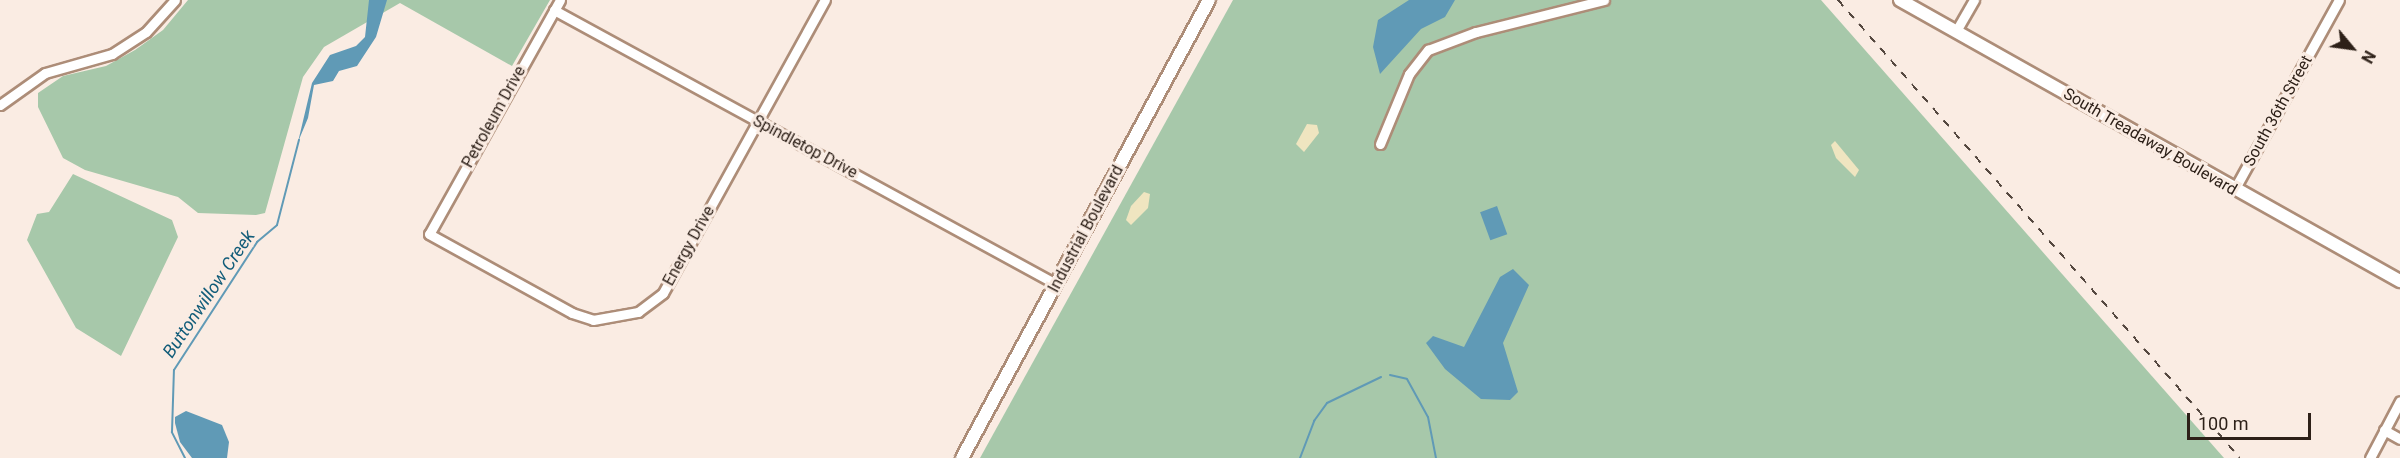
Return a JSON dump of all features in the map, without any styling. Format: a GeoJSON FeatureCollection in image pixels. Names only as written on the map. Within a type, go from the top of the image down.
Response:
{"type":"FeatureCollection","features":[{"type":"Feature","properties":{"kind":"main road","name":"Industrial Boulevard"},"geometry":{"type":"LineString","coordinates":[[962,458],[1209,0]]}},
{"type":"Feature","properties":{"kind":"main road","name":"South Treadaway Boulevard"},"geometry":{"type":"LineString","coordinates":[[1900,0],[2234,190],[2400,281]]}},
{"type":"Feature","properties":{"kind":"street"},"geometry":{"type":"LineString","coordinates":[[0,105],[45,74],[112,54],[146,32],[174,0]]}},
{"type":"Feature","properties":{"kind":"street","name":"Petroleum Drive"},"geometry":{"type":"LineString","coordinates":[[429,234],[560,0]]}},
{"type":"Feature","properties":{"kind":"street","name":"Energy Drive"},"geometry":{"type":"LineString","coordinates":[[429,234],[572,313],[592,320],[627,316],[663,293],[825,0]]}},
{"type":"Feature","properties":{"kind":"street"},"geometry":{"type":"LineString","coordinates":[[1380,144],[1409,74],[1428,50],[1476,32],[1604,0]]}},
{"type":"Feature","properties":{"kind":"street"},"geometry":{"type":"LineString","coordinates":[[1956,31],[1974,0]]}},
{"type":"Feature","properties":{"kind":"street","name":"South 36th Street"},"geometry":{"type":"LineString","coordinates":[[2234,190],[2339,0]]}},
{"type":"Feature","properties":{"kind":"street","name":"Spindletop Drive"},"geometry":{"type":"LineString","coordinates":[[554,10],[1056,284]]}},
{"type":"Feature","properties":{"kind":"street"},"geometry":{"type":"LineString","coordinates":[[2370,458],[2400,401]]}},
{"type":"Feature","properties":{"kind":"street"},"geometry":{"type":"LineString","coordinates":[[2384,430],[2400,439]]}},
{"type":"Feature","properties":{"kind":"green space"},"geometry":{"type":"Polygon","coordinates":[[[188,0],[550,0],[512,66],[400,3],[324,47],[303,77],[265,213],[256,215],[198,213],[178,197],[85,170],[63,158],[38,107],[38,93],[63,76],[106,66],[135,50],[163,30],[188,0]]]}},
{"type":"Feature","properties":{"kind":"green space"},"geometry":{"type":"Polygon","coordinates":[[[1233,0],[1821,0],[2224,458],[980,458],[1233,0]]]}},
{"type":"Feature","properties":{"kind":"green space"},"geometry":{"type":"Polygon","coordinates":[[[73,174],[172,220],[178,237],[121,356],[76,328],[27,240],[37,214],[49,212],[73,174]]]}},
{"type":"Feature","properties":{"kind":"sand"},"geometry":{"type":"Polygon","coordinates":[[[1307,124],[1317,125],[1319,133],[1304,152],[1296,144],[1307,124]]]}},
{"type":"Feature","properties":{"kind":"sand"},"geometry":{"type":"Polygon","coordinates":[[[1835,141],[1859,170],[1855,177],[1836,158],[1831,145],[1835,141]]]}},
{"type":"Feature","properties":{"kind":"sand"},"geometry":{"type":"Polygon","coordinates":[[[1144,192],[1150,194],[1148,208],[1131,225],[1126,220],[1131,206],[1144,192]]]}},
{"type":"Feature","properties":{"kind":"water"},"geometry":{"type":"Polygon","coordinates":[[[369,0],[387,0],[376,37],[357,66],[339,71],[333,81],[314,85],[308,118],[298,142],[312,83],[330,55],[356,46],[365,37],[369,0]]]}},
{"type":"Feature","properties":{"kind":"water"},"geometry":{"type":"Polygon","coordinates":[[[1409,0],[1455,0],[1445,17],[1421,29],[1380,74],[1373,47],[1378,20],[1409,0]]]}},
{"type":"Feature","properties":{"kind":"water"},"geometry":{"type":"Polygon","coordinates":[[[1497,206],[1507,234],[1490,240],[1480,212],[1497,206]]]}},
{"type":"Feature","properties":{"kind":"water"},"geometry":{"type":"Polygon","coordinates":[[[1513,269],[1529,285],[1503,343],[1518,392],[1510,400],[1481,399],[1445,369],[1426,343],[1433,336],[1464,347],[1500,277],[1513,269]]]}},
{"type":"Feature","properties":{"kind":"water"},"geometry":{"type":"Polygon","coordinates":[[[186,411],[222,425],[229,442],[227,458],[192,458],[180,442],[175,423],[175,417],[186,411]]]}},
{"type":"Feature","properties":{"kind":"waterway","name":"Buttonwillow Creek"},"geometry":{"type":"LineString","coordinates":[[185,458],[172,432],[174,370],[257,242],[277,225],[299,140]]}},
{"type":"Feature","properties":{"kind":"waterway","name":"Buttonwillow Creek"},"geometry":{"type":"LineString","coordinates":[[1390,375],[1407,379],[1428,417],[1436,458]]}},
{"type":"Feature","properties":{"kind":"waterway","name":"Buttonwillow Creek"},"geometry":{"type":"LineString","coordinates":[[1300,458],[1314,421],[1327,403],[1381,377]]}},
{"type":"Feature","properties":{"kind":"railway"},"geometry":{"type":"LineString","coordinates":[[1838,0],[2240,458]]}}]}
